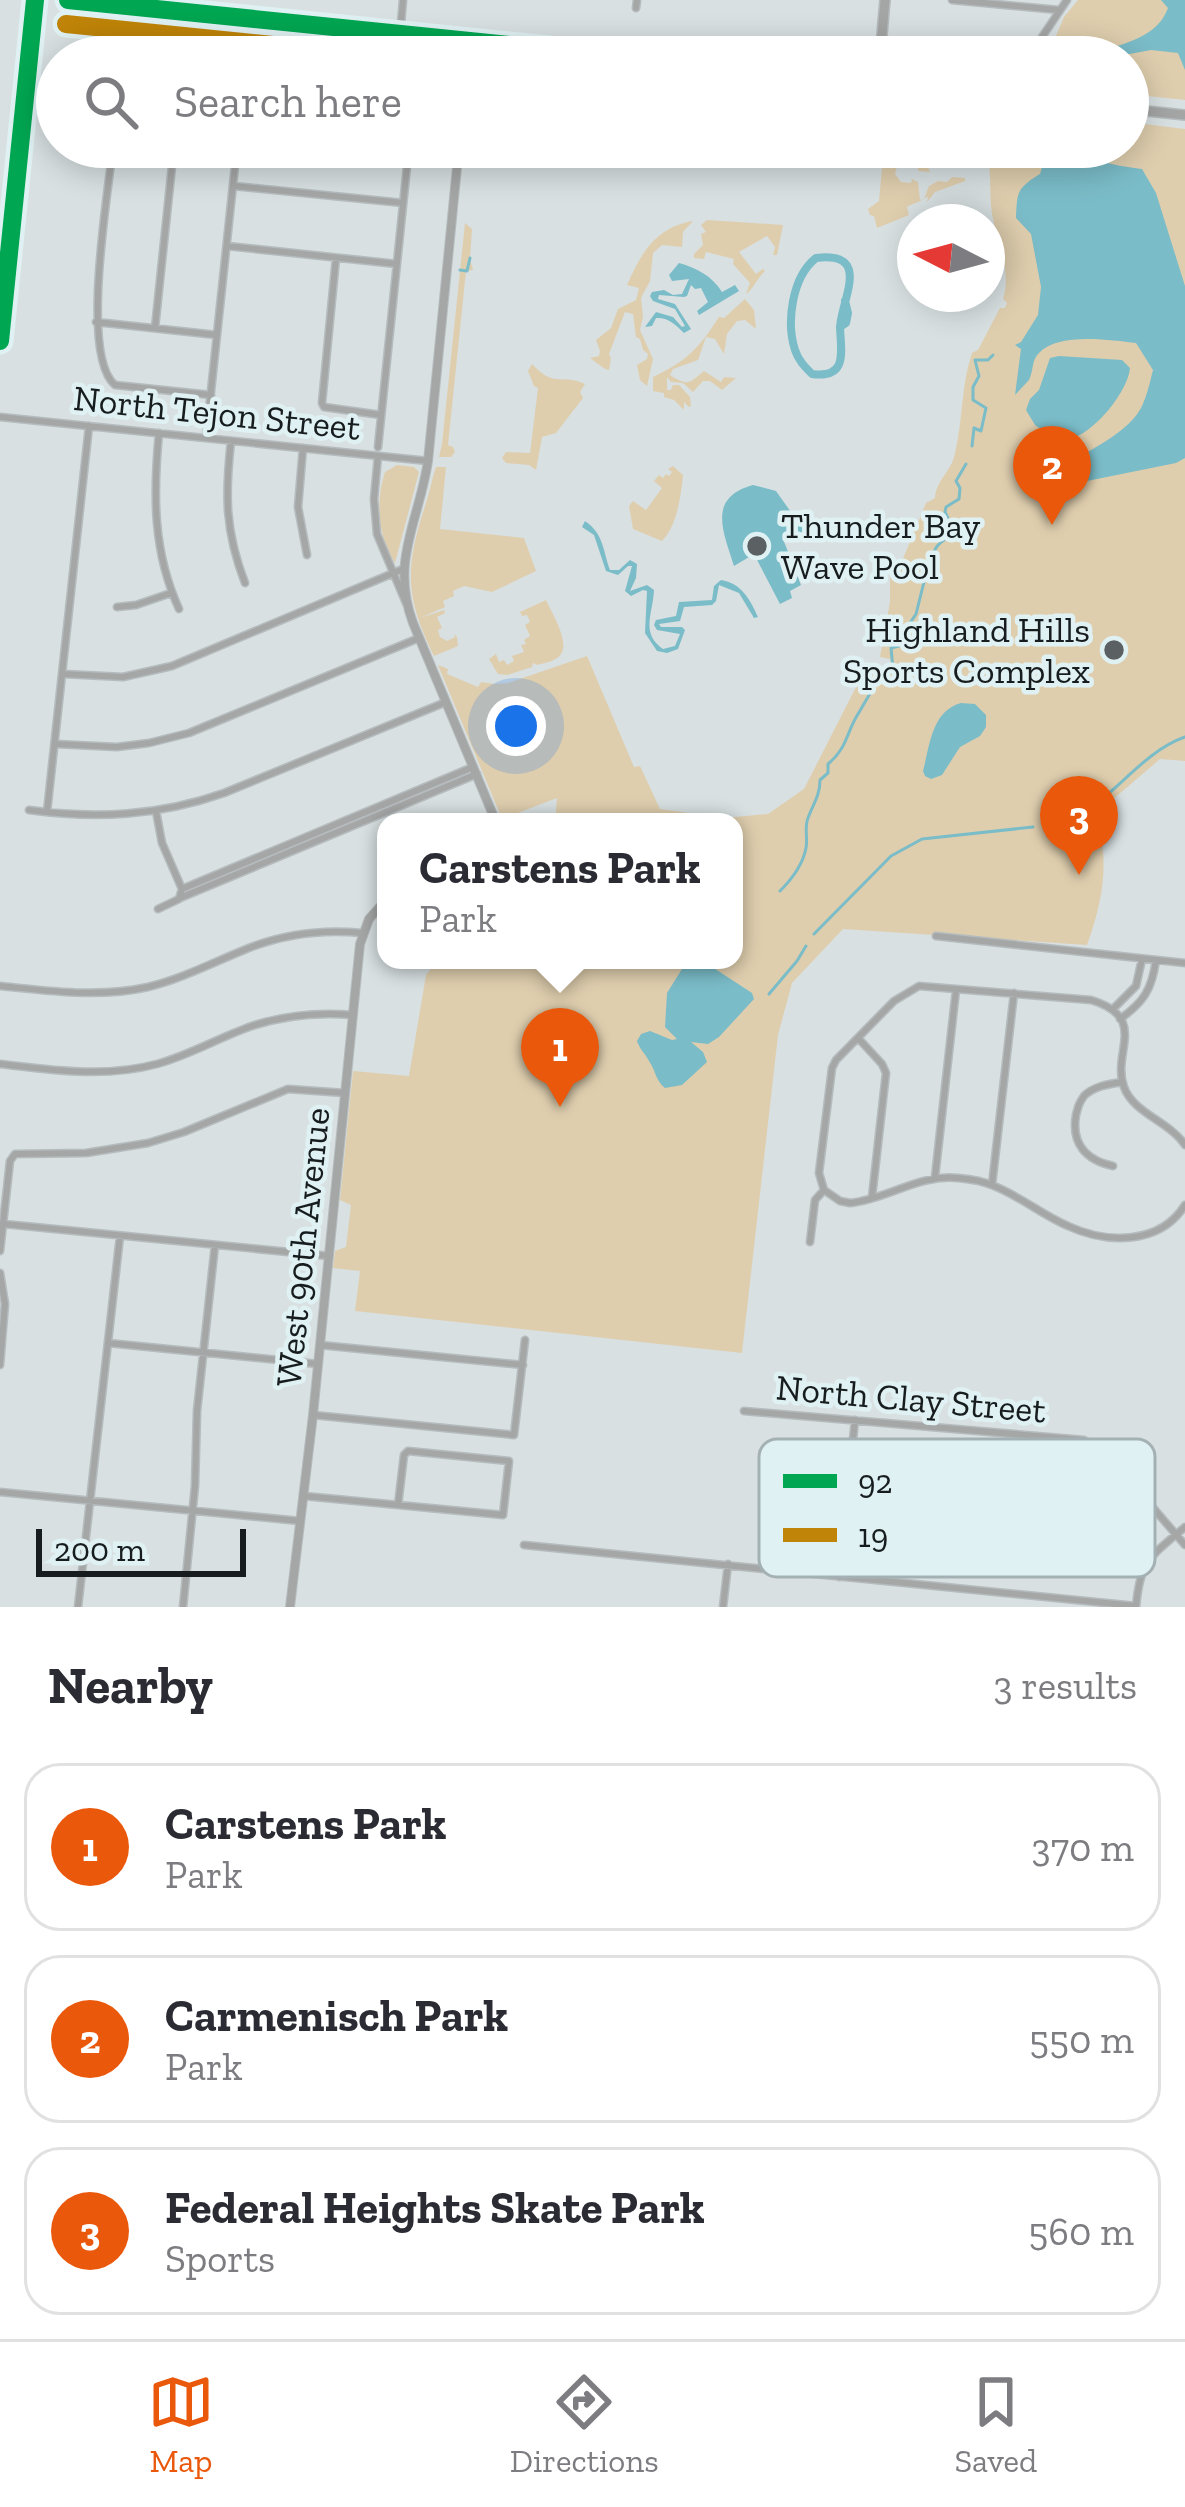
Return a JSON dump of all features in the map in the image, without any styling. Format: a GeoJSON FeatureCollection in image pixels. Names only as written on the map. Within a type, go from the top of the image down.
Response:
{"type":"FeatureCollection","features":[{"type":"Feature","properties":{"kind":"main road"},"geometry":{"type":"LineString","coordinates":[[0,341],[4,263],[35,0]]}},
{"type":"Feature","properties":{"kind":"main road"},"geometry":{"type":"LineString","coordinates":[[68,0],[410,36]]}},
{"type":"Feature","properties":{"kind":"main road"},"geometry":{"type":"LineString","coordinates":[[882,36],[885,0]]}},
{"type":"Feature","properties":{"kind":"main road"},"geometry":{"type":"LineString","coordinates":[[1149,111],[1185,115]]}},
{"type":"Feature","properties":{"kind":"street"},"geometry":{"type":"LineString","coordinates":[[400,35],[403,0]]}},
{"type":"Feature","properties":{"kind":"street"},"geometry":{"type":"LineString","coordinates":[[952,0],[1059,10]]}},
{"type":"Feature","properties":{"kind":"street"},"geometry":{"type":"LineString","coordinates":[[1043,36],[1067,0]]}},
{"type":"Feature","properties":{"kind":"street"},"geometry":{"type":"LineString","coordinates":[[141,36],[145,8]]}},
{"type":"Feature","properties":{"kind":"street"},"geometry":{"type":"LineString","coordinates":[[111,168],[96,322],[106,375],[111,382],[211,395]]}},
{"type":"Feature","properties":{"kind":"street"},"geometry":{"type":"LineString","coordinates":[[155,328],[172,168]]}},
{"type":"Feature","properties":{"kind":"street"},"geometry":{"type":"LineString","coordinates":[[206,438],[235,168]]}},
{"type":"Feature","properties":{"kind":"street"},"geometry":{"type":"LineString","coordinates":[[407,168],[374,518],[380,546],[492,813]]}},
{"type":"Feature","properties":{"kind":"street"},"geometry":{"type":"LineString","coordinates":[[407,607],[407,536],[428,461],[457,168]]}},
{"type":"Feature","properties":{"kind":"street"},"geometry":{"type":"LineString","coordinates":[[233,186],[403,203]]}},
{"type":"Feature","properties":{"kind":"street"},"geometry":{"type":"LineString","coordinates":[[227,246],[397,264]]}},
{"type":"Feature","properties":{"kind":"street"},"geometry":{"type":"LineString","coordinates":[[336,258],[322,403],[333,410],[381,415]]}},
{"type":"Feature","properties":{"kind":"street"},"geometry":{"type":"LineString","coordinates":[[96,322],[218,335]]}},
{"type":"Feature","properties":{"kind":"street","name":"North Tejon Street"},"geometry":{"type":"LineString","coordinates":[[0,417],[303,448],[378,451],[428,461]]}},
{"type":"Feature","properties":{"kind":"street"},"geometry":{"type":"LineString","coordinates":[[47,812],[88,426]]}},
{"type":"Feature","properties":{"kind":"street"},"geometry":{"type":"LineString","coordinates":[[159,433],[156,527],[178,609]]}},
{"type":"Feature","properties":{"kind":"street"},"geometry":{"type":"LineString","coordinates":[[231,441],[226,514],[245,583]]}},
{"type":"Feature","properties":{"kind":"street"},"geometry":{"type":"LineString","coordinates":[[303,448],[298,507],[307,555]]}},
{"type":"Feature","properties":{"kind":"street"},"geometry":{"type":"LineString","coordinates":[[63,674],[123,677],[172,666],[404,569]]}},
{"type":"Feature","properties":{"kind":"street"},"geometry":{"type":"LineString","coordinates":[[117,607],[171,593]]}},
{"type":"Feature","properties":{"kind":"street"},"geometry":{"type":"LineString","coordinates":[[55,744],[117,747],[189,733],[419,638]]}},
{"type":"Feature","properties":{"kind":"street"},"geometry":{"type":"LineString","coordinates":[[28,810],[103,816],[156,811],[224,793],[446,701]]}},
{"type":"Feature","properties":{"kind":"street"},"geometry":{"type":"LineString","coordinates":[[182,889],[475,770]]}},
{"type":"Feature","properties":{"kind":"street"},"geometry":{"type":"LineString","coordinates":[[156,811],[162,843],[182,889],[177,900]]}},
{"type":"Feature","properties":{"kind":"street"},"geometry":{"type":"LineString","coordinates":[[158,909],[271,856]]}},
{"type":"Feature","properties":{"kind":"street","name":"West 90th Avenue"},"geometry":{"type":"LineString","coordinates":[[290,1607],[362,933],[377,910]]}},
{"type":"Feature","properties":{"kind":"street"},"geometry":{"type":"LineString","coordinates":[[0,986],[70,993],[126,991],[176,978],[282,937],[322,931],[362,933]]}},
{"type":"Feature","properties":{"kind":"street"},"geometry":{"type":"LineString","coordinates":[[936,935],[1185,963]]}},
{"type":"Feature","properties":{"kind":"street"},"geometry":{"type":"LineString","coordinates":[[1113,1009],[1136,986],[1142,959]]}},
{"type":"Feature","properties":{"kind":"street"},"geometry":{"type":"LineString","coordinates":[[1120,1019],[1147,996],[1156,960]]}},
{"type":"Feature","properties":{"kind":"street"},"geometry":{"type":"LineString","coordinates":[[1185,1145],[1132,1099],[1122,1082],[1124,1037],[1113,1009],[1091,1000],[925,986],[900,995],[836,1060],[819,1173],[824,1190],[843,1202],[860,1202],[935,1177],[972,1180],[992,1185],[1068,1226],[1114,1237],[1154,1233],[1170,1224],[1185,1205]]}},
{"type":"Feature","properties":{"kind":"street"},"geometry":{"type":"LineString","coordinates":[[935,1177],[956,989]]}},
{"type":"Feature","properties":{"kind":"street"},"geometry":{"type":"LineString","coordinates":[[992,1185],[1013,993]]}},
{"type":"Feature","properties":{"kind":"street"},"geometry":{"type":"LineString","coordinates":[[0,1064],[114,1072],[159,1064],[279,1018],[320,1012],[352,1015]]}},
{"type":"Feature","properties":{"kind":"street"},"geometry":{"type":"LineString","coordinates":[[858,1038],[886,1073],[872,1197]]}},
{"type":"Feature","properties":{"kind":"street"},"geometry":{"type":"LineString","coordinates":[[1113,1166],[1083,1152],[1075,1122],[1084,1096],[1122,1082]]}},
{"type":"Feature","properties":{"kind":"street"},"geometry":{"type":"LineString","coordinates":[[0,1251],[10,1166],[12,1156],[19,1152],[127,1148],[169,1138],[284,1090],[345,1093]]}},
{"type":"Feature","properties":{"kind":"street"},"geometry":{"type":"LineString","coordinates":[[810,1242],[814,1200],[824,1190]]}},
{"type":"Feature","properties":{"kind":"street"},"geometry":{"type":"LineString","coordinates":[[1,1224],[329,1256]]}},
{"type":"Feature","properties":{"kind":"street"},"geometry":{"type":"LineString","coordinates":[[78,1607],[120,1236]]}},
{"type":"Feature","properties":{"kind":"street"},"geometry":{"type":"LineString","coordinates":[[183,1607],[215,1245]]}},
{"type":"Feature","properties":{"kind":"street"},"geometry":{"type":"LineString","coordinates":[[0,1273],[5,1304],[0,1365]]}},
{"type":"Feature","properties":{"kind":"street"},"geometry":{"type":"LineString","coordinates":[[313,1415],[514,1436],[526,1340]]}},
{"type":"Feature","properties":{"kind":"street"},"geometry":{"type":"LineString","coordinates":[[108,1343],[318,1364]]}},
{"type":"Feature","properties":{"kind":"street"},"geometry":{"type":"LineString","coordinates":[[320,1345],[523,1365]]}},
{"type":"Feature","properties":{"kind":"street","name":"North Clay Street"},"geometry":{"type":"LineString","coordinates":[[744,1412],[1073,1439]]}},
{"type":"Feature","properties":{"kind":"street"},"geometry":{"type":"LineString","coordinates":[[853,1439],[855,1420]]}},
{"type":"Feature","properties":{"kind":"street"},"geometry":{"type":"LineString","coordinates":[[304,1496],[398,1505],[503,1515],[509,1461],[408,1451],[398,1505]]}},
{"type":"Feature","properties":{"kind":"street"},"geometry":{"type":"LineString","coordinates":[[0,1492],[300,1521]]}},
{"type":"Feature","properties":{"kind":"street","name":"North Clay Street"},"geometry":{"type":"LineString","coordinates":[[1155,1510],[1185,1545]]}},
{"type":"Feature","properties":{"kind":"street"},"geometry":{"type":"LineString","coordinates":[[1155,1555],[1185,1527]]}},
{"type":"Feature","properties":{"kind":"street"},"geometry":{"type":"LineString","coordinates":[[524,1544],[759,1568]]}},
{"type":"Feature","properties":{"kind":"street"},"geometry":{"type":"LineString","coordinates":[[723,1607],[728,1564]]}},
{"type":"Feature","properties":{"kind":"street"},"geometry":{"type":"LineString","coordinates":[[831,1577],[1136,1607],[1140,1577]]}},
{"type":"Feature","properties":{"kind":"shaded area"},"geometry":{"type":"Polygon","coordinates":[[[1078,0],[1185,0],[1185,100],[1149,96],[1149,36],[1056,36],[1078,0]]]}},
{"type":"Feature","properties":{"kind":"shaded area"},"geometry":{"type":"Polygon","coordinates":[[[1149,125],[1185,129],[1185,761],[1160,759],[1097,813],[1103,880],[1087,945],[843,929],[792,983],[778,1035],[742,1353],[355,1311],[360,1271],[333,1268],[335,1251],[346,1247],[351,1205],[340,1200],[353,1071],[409,1076],[431,969],[743,969],[743,816],[768,814],[804,789],[855,689],[875,669],[886,678],[893,669],[890,659],[880,657],[890,602],[890,570],[902,561],[926,503],[935,498],[953,459],[972,353],[998,312],[1005,312],[1005,204],[991,204],[989,168],[1149,168],[1149,125]]]}},
{"type":"Feature","properties":{"kind":"shaded area"},"geometry":{"type":"Polygon","coordinates":[[[882,168],[897,168],[901,182],[918,182],[923,199],[913,204],[897,204],[897,220],[877,228],[868,209],[879,201],[882,168]]]}},
{"type":"Feature","properties":{"kind":"shaded area"},"geometry":{"type":"Polygon","coordinates":[[[965,178],[935,192],[927,202],[928,196],[924,199],[929,186],[938,181],[965,178]]]}},
{"type":"Feature","properties":{"kind":"shaded area"},"geometry":{"type":"Polygon","coordinates":[[[707,220],[783,225],[777,255],[767,236],[739,252],[756,274],[765,271],[746,294],[750,283],[733,264],[734,259],[706,252],[704,259],[694,258],[703,245],[701,234],[706,232],[701,225],[707,220]]]}},
{"type":"Feature","properties":{"kind":"shaded area"},"geometry":{"type":"Polygon","coordinates":[[[693,221],[683,232],[682,247],[662,245],[653,253],[650,281],[641,298],[640,330],[653,359],[647,386],[640,380],[637,365],[648,354],[636,337],[633,314],[625,312],[609,354],[609,370],[605,369],[590,358],[599,356],[596,340],[611,328],[618,309],[636,300],[639,288],[627,285],[638,262],[660,235],[693,221]]]}},
{"type":"Feature","properties":{"kind":"shaded area"},"geometry":{"type":"Polygon","coordinates":[[[465,223],[472,229],[473,270],[466,271],[448,445],[455,452],[439,457],[442,444],[465,223]]]}},
{"type":"Feature","properties":{"kind":"shaded area"},"geometry":{"type":"Polygon","coordinates":[[[745,299],[754,310],[756,329],[745,320],[737,321],[727,334],[724,354],[715,339],[706,337],[698,360],[673,369],[670,375],[685,382],[704,371],[721,382],[724,377],[736,378],[722,390],[703,381],[693,392],[667,377],[667,390],[679,385],[690,397],[691,406],[684,402],[684,410],[664,393],[653,391],[653,377],[684,359],[719,317],[724,318],[745,299]]]}},
{"type":"Feature","properties":{"kind":"shaded area"},"geometry":{"type":"Polygon","coordinates":[[[532,364],[553,378],[585,384],[580,392],[583,398],[556,433],[542,437],[536,470],[502,458],[506,452],[530,453],[538,388],[528,371],[532,364]]]}},
{"type":"Feature","properties":{"kind":"shaded area"},"geometry":{"type":"Polygon","coordinates":[[[397,465],[419,472],[395,563],[385,542],[379,507],[385,472],[397,465]]]}},
{"type":"Feature","properties":{"kind":"shaded area"},"geometry":{"type":"Polygon","coordinates":[[[673,466],[683,475],[681,492],[675,519],[662,541],[633,529],[629,506],[633,501],[646,510],[662,488],[654,481],[659,475],[669,476],[673,466]]]}},
{"type":"Feature","properties":{"kind":"shaded area"},"geometry":{"type":"Polygon","coordinates":[[[436,467],[446,467],[440,529],[524,538],[536,571],[492,592],[464,586],[443,601],[445,607],[420,618],[444,610],[437,617],[440,637],[447,641],[454,634],[457,637],[458,646],[434,656],[417,615],[411,564],[436,467]]]}},
{"type":"Feature","properties":{"kind":"shaded area"},"geometry":{"type":"Polygon","coordinates":[[[546,600],[560,630],[562,653],[532,667],[498,674],[489,659],[496,654],[507,665],[514,661],[512,656],[524,652],[521,645],[530,636],[525,625],[530,622],[520,612],[546,600]]]}},
{"type":"Feature","properties":{"kind":"shaded area"},"geometry":{"type":"Polygon","coordinates":[[[587,656],[634,767],[640,766],[660,809],[689,813],[556,813],[557,798],[518,813],[500,813],[438,665],[478,687],[481,682],[508,683],[587,656]]]}},
{"type":"Feature","properties":{"kind":"water"},"geometry":{"type":"Polygon","coordinates":[[[1161,0],[1185,0],[1185,70],[1178,53],[1149,50],[1149,36],[1141,36],[1156,26],[1168,8],[1161,0]]]}},
{"type":"Feature","properties":{"kind":"water"},"geometry":{"type":"Polygon","coordinates":[[[1042,168],[1136,168],[1142,169],[1156,193],[1185,286],[1185,458],[1176,463],[1082,482],[1048,478],[1133,419],[1153,370],[1136,343],[1059,342],[1036,356],[1029,380],[1015,395],[1021,349],[1015,345],[1038,315],[1041,287],[1031,234],[1016,218],[1017,202],[1023,187],[1042,168]]]}},
{"type":"Feature","properties":{"kind":"water"},"geometry":{"type":"Polygon","coordinates":[[[679,263],[704,273],[722,292],[735,285],[739,291],[699,315],[697,311],[708,302],[701,288],[691,285],[684,297],[659,295],[658,299],[675,304],[691,329],[684,333],[660,318],[645,327],[656,312],[685,326],[675,309],[650,296],[664,290],[682,294],[689,279],[672,281],[669,275],[679,263]]]}},
{"type":"Feature","properties":{"kind":"water"},"geometry":{"type":"Polygon","coordinates":[[[1050,358],[1122,360],[1130,368],[1118,398],[1102,418],[1075,437],[1054,439],[1035,425],[1026,410],[1050,358]]]}},
{"type":"Feature","properties":{"kind":"water","name":"Thunder Bay Wave Pool"},"geometry":{"type":"Polygon","coordinates":[[[753,485],[776,491],[805,532],[783,539],[801,585],[790,591],[792,598],[780,604],[754,554],[734,566],[723,529],[729,499],[753,485]]]}},
{"type":"Feature","properties":{"kind":"water"},"geometry":{"type":"Polygon","coordinates":[[[585,521],[599,537],[610,570],[619,570],[630,560],[637,564],[630,591],[647,585],[654,590],[650,630],[663,649],[675,646],[680,634],[657,630],[656,620],[676,616],[679,602],[712,600],[714,586],[721,580],[744,593],[758,617],[754,618],[739,593],[719,585],[712,605],[684,607],[680,621],[659,624],[685,630],[678,649],[657,651],[645,633],[647,591],[631,596],[625,591],[632,566],[618,575],[606,571],[594,535],[582,527],[585,521]]]}},
{"type":"Feature","properties":{"kind":"water"},"geometry":{"type":"Polygon","coordinates":[[[961,703],[975,704],[986,715],[986,727],[960,747],[942,775],[931,779],[923,771],[934,730],[944,713],[961,703]]]}},
{"type":"Feature","properties":{"kind":"water"},"geometry":{"type":"Polygon","coordinates":[[[682,969],[715,969],[754,999],[719,1037],[708,1044],[691,1042],[707,1062],[682,1085],[665,1088],[637,1041],[650,1031],[677,1039],[665,1027],[667,993],[682,969]]]}},
{"type":"Feature","properties":{"kind":"waterway"},"geometry":{"type":"LineString","coordinates":[[460,270],[467,271],[470,258]]}},
{"type":"Feature","properties":{"kind":"waterway"},"geometry":{"type":"LineString","coordinates":[[840,327],[849,269],[833,258],[816,258],[801,276],[791,314],[795,350],[812,374],[832,372],[840,362],[840,327],[848,313],[845,301]]}},
{"type":"Feature","properties":{"kind":"waterway"},"geometry":{"type":"LineString","coordinates":[[972,446],[974,428],[981,431],[986,408],[973,400],[979,376],[975,360],[993,355]]}},
{"type":"Feature","properties":{"kind":"waterway"},"geometry":{"type":"LineString","coordinates":[[780,891],[804,854],[807,822],[828,764],[874,688],[893,669],[891,648],[903,645],[925,578],[933,572],[934,551],[950,536],[946,507],[959,499],[956,481],[966,464]]}},
{"type":"Feature","properties":{"kind":"waterway"},"geometry":{"type":"LineString","coordinates":[[1058,824],[1093,806],[1151,756],[1185,737]]}},
{"type":"Feature","properties":{"kind":"waterway"},"geometry":{"type":"LineString","coordinates":[[814,934],[891,856],[922,839],[1033,827]]}},
{"type":"Feature","properties":{"kind":"waterway"},"geometry":{"type":"LineString","coordinates":[[769,994],[806,946]]}},
{"type":"Feature","properties":{"kind":"transit line","name":"92"},"geometry":{"type":"LineString","coordinates":[[0,341],[35,0]]}},
{"type":"Feature","properties":{"kind":"transit line","name":"92"},"geometry":{"type":"LineString","coordinates":[[68,0],[422,36]]}},
{"type":"Feature","properties":{"kind":"transit line","name":"19"},"geometry":{"type":"LineString","coordinates":[[66,24],[184,36]]}},
{"type":"Feature","properties":{"kind":"place","name":"Carmenisch Park"},"geometry":{"type":"Point","coordinates":[1052,525]}},
{"type":"Feature","properties":{"kind":"place","name":"Thunder Bay Wave Pool"},"geometry":{"type":"Point","coordinates":[757,546]}},
{"type":"Feature","properties":{"kind":"place","name":"Highland Hills Sports Complex"},"geometry":{"type":"Point","coordinates":[1114,650]}},
{"type":"Feature","properties":{"kind":"place","name":"Federal Heights Skate Park"},"geometry":{"type":"Point","coordinates":[1079,875]}},
{"type":"Feature","properties":{"kind":"place","name":"Carstens Park"},"geometry":{"type":"Point","coordinates":[560,1107]}}]}
